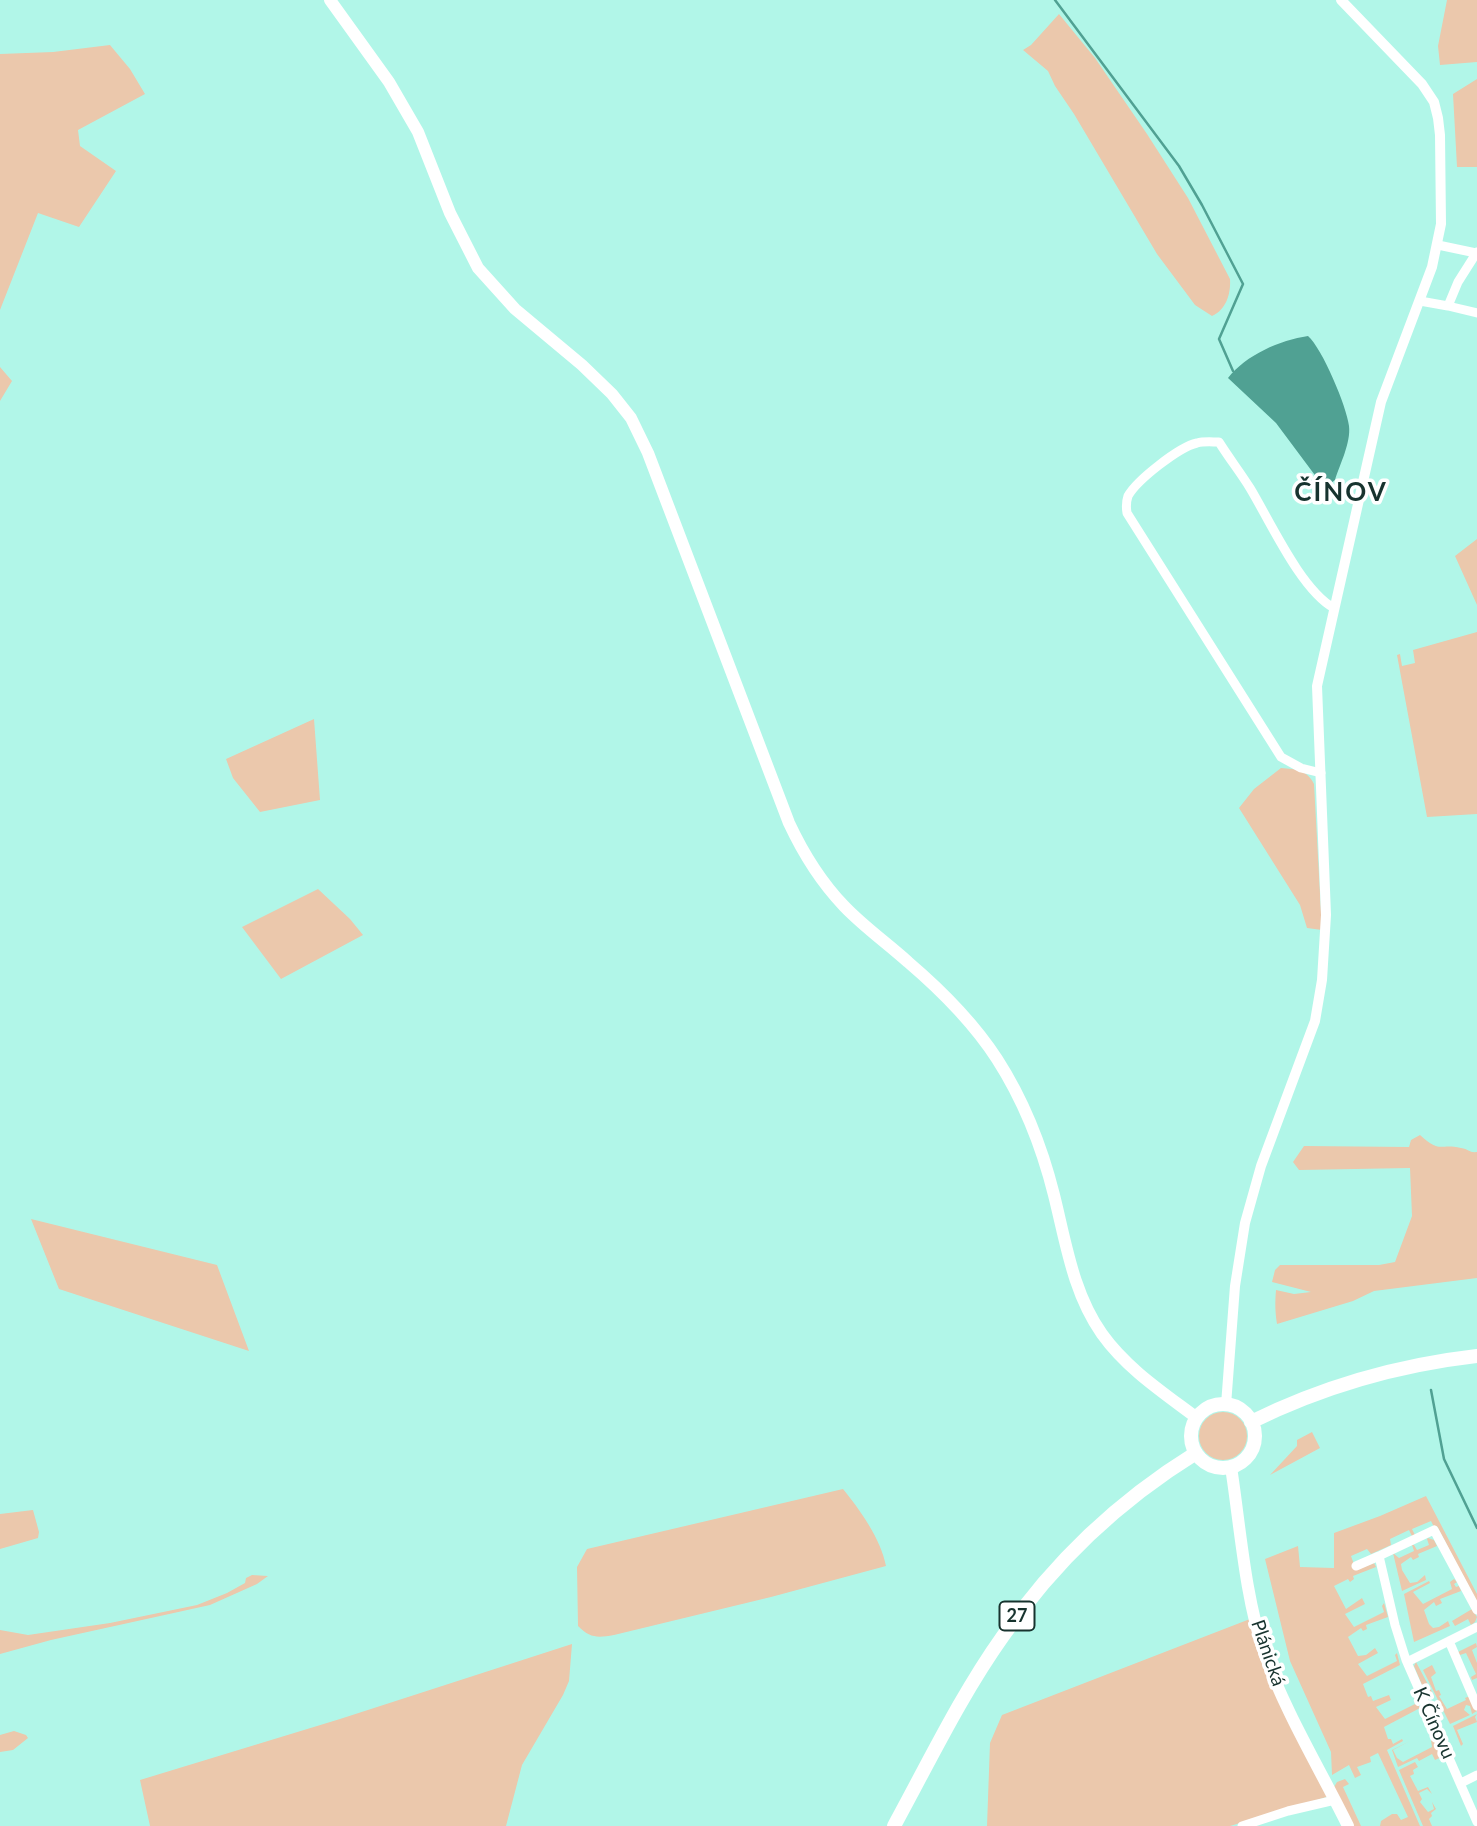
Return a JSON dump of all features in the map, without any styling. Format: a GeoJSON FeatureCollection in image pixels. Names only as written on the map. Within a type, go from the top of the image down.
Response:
{"type":"FeatureCollection","features":[{"type":"Feature","properties":{"kind":"main road"},"geometry":{"type":"LineString","coordinates":[[330,0],[389,82],[418,132],[450,213],[478,268],[515,309],[612,394],[631,418],[648,453],[796,837],[814,869],[833,894],[864,925],[932,982],[984,1040],[1011,1081],[1040,1148],[1079,1292],[1095,1323],[1115,1350],[1143,1377],[1198,1418]]}},
{"type":"Feature","properties":{"kind":"main road"},"geometry":{"type":"LineString","coordinates":[[1251,1422],[1318,1393],[1367,1377],[1477,1356]]}},
{"type":"Feature","properties":{"kind":"main road"},"geometry":{"type":"LineString","coordinates":[[1226,1405],[1241,1410],[1251,1422],[1255,1435],[1251,1451],[1243,1461],[1231,1467],[1211,1465],[1196,1452],[1192,1437],[1198,1418],[1211,1407],[1226,1405]]}},
{"type":"Feature","properties":{"kind":"main road","name":"27"},"geometry":{"type":"LineString","coordinates":[[894,1826],[981,1670],[1004,1634],[1038,1590],[1107,1519],[1141,1490],[1196,1452]]}},
{"type":"Feature","properties":{"kind":"main road","name":"Plánická"},"geometry":{"type":"LineString","coordinates":[[1231,1467],[1254,1616],[1265,1653],[1282,1695],[1348,1826]]}},
{"type":"Feature","properties":{"kind":"street"},"geometry":{"type":"LineString","coordinates":[[1226,1405],[1237,1269],[1245,1223],[1261,1166],[1315,1021],[1322,980],[1326,915],[1317,686],[1381,402],[1420,301],[1438,245],[1441,224],[1440,135],[1434,102],[1422,84],[1341,0]]}},
{"type":"Feature","properties":{"kind":"street"},"geometry":{"type":"LineString","coordinates":[[1438,245],[1476,252],[1454,288],[1448,306]]}},
{"type":"Feature","properties":{"kind":"street"},"geometry":{"type":"LineString","coordinates":[[1420,301],[1477,313]]}},
{"type":"Feature","properties":{"kind":"street"},"geometry":{"type":"LineString","coordinates":[[1321,772],[1301,768],[1281,757],[1126,513],[1129,495],[1159,465],[1179,452],[1198,443],[1219,442],[1249,486],[1297,567],[1321,601],[1334,608]]}},
{"type":"Feature","properties":{"kind":"street"},"geometry":{"type":"LineString","coordinates":[[1356,1566],[1434,1530],[1477,1610]]}},
{"type":"Feature","properties":{"kind":"street","name":"K Čínovu"},"geometry":{"type":"LineString","coordinates":[[1379,1556],[1395,1625],[1407,1662],[1477,1822]]}},
{"type":"Feature","properties":{"kind":"street","name":"K Čínovu"},"geometry":{"type":"LineString","coordinates":[[1407,1662],[1477,1627]]}},
{"type":"Feature","properties":{"kind":"street"},"geometry":{"type":"LineString","coordinates":[[1449,1641],[1477,1706]]}},
{"type":"Feature","properties":{"kind":"street","name":"K Čínovu"},"geometry":{"type":"LineString","coordinates":[[1461,1783],[1477,1775]]}},
{"type":"Feature","properties":{"kind":"street"},"geometry":{"type":"LineString","coordinates":[[1242,1826],[1335,1800]]}},
{"type":"Feature","properties":{"kind":"shaded area"},"geometry":{"type":"Polygon","coordinates":[[[1447,0],[1477,0],[1477,62],[1440,65],[1438,46],[1447,0]]]}},
{"type":"Feature","properties":{"kind":"shaded area"},"geometry":{"type":"Polygon","coordinates":[[[1059,14],[1095,58],[1147,134],[1188,198],[1230,279],[1227,301],[1221,310],[1212,316],[1195,305],[1157,254],[1048,71],[1023,50],[1031,45],[1059,14]]]}},
{"type":"Feature","properties":{"kind":"shaded area"},"geometry":{"type":"Polygon","coordinates":[[[110,45],[130,69],[145,94],[78,130],[80,146],[116,171],[79,227],[38,213],[0,310],[0,54],[53,52],[110,45]]]}},
{"type":"Feature","properties":{"kind":"shaded area"},"geometry":{"type":"Polygon","coordinates":[[[1477,79],[1477,167],[1457,167],[1453,94],[1477,79]]]}},
{"type":"Feature","properties":{"kind":"shaded area"},"geometry":{"type":"Polygon","coordinates":[[[1308,336],[1320,352],[1333,378],[1349,426],[1345,453],[1335,480],[1330,484],[1320,482],[1276,423],[1228,378],[1244,362],[1264,350],[1308,336]]]}},
{"type":"Feature","properties":{"kind":"shaded area"},"geometry":{"type":"Polygon","coordinates":[[[0,367],[12,381],[0,401],[0,367]]]}},
{"type":"Feature","properties":{"kind":"shaded area"},"geometry":{"type":"Polygon","coordinates":[[[1477,539],[1477,605],[1455,556],[1477,539]]]}},
{"type":"Feature","properties":{"kind":"shaded area"},"geometry":{"type":"Polygon","coordinates":[[[1477,632],[1477,814],[1427,817],[1397,655],[1400,654],[1402,666],[1415,663],[1413,650],[1477,632]]]}},
{"type":"Feature","properties":{"kind":"shaded area"},"geometry":{"type":"Polygon","coordinates":[[[314,719],[320,800],[260,812],[233,778],[226,759],[314,719]]]}},
{"type":"Feature","properties":{"kind":"shaded area"},"geometry":{"type":"Polygon","coordinates":[[[1281,768],[1300,771],[1314,784],[1322,930],[1307,928],[1300,905],[1239,808],[1254,789],[1281,768]]]}},
{"type":"Feature","properties":{"kind":"shaded area"},"geometry":{"type":"Polygon","coordinates":[[[318,889],[363,935],[281,979],[242,927],[318,889]]]}},
{"type":"Feature","properties":{"kind":"shaded area"},"geometry":{"type":"Polygon","coordinates":[[[1420,1135],[1436,1146],[1477,1152],[1477,1278],[1374,1291],[1353,1301],[1277,1324],[1276,1290],[1294,1294],[1311,1292],[1272,1282],[1275,1270],[1280,1265],[1379,1265],[1395,1262],[1412,1216],[1410,1168],[1299,1170],[1293,1162],[1304,1146],[1409,1147],[1411,1140],[1420,1135]]]}},
{"type":"Feature","properties":{"kind":"shaded area"},"geometry":{"type":"Polygon","coordinates":[[[31,1219],[217,1265],[249,1351],[59,1289],[31,1219]]]}},
{"type":"Feature","properties":{"kind":"shaded area"},"geometry":{"type":"Polygon","coordinates":[[[1223,1412],[1240,1419],[1247,1436],[1240,1453],[1223,1460],[1206,1453],[1199,1436],[1206,1419],[1223,1412]]]}},
{"type":"Feature","properties":{"kind":"shaded area"},"geometry":{"type":"Polygon","coordinates":[[[1312,1432],[1320,1448],[1270,1475],[1297,1446],[1297,1440],[1312,1432]]]}},
{"type":"Feature","properties":{"kind":"shaded area"},"geometry":{"type":"Polygon","coordinates":[[[843,1489],[875,1535],[886,1566],[614,1635],[594,1636],[578,1626],[577,1567],[587,1549],[843,1489]]]}},
{"type":"Feature","properties":{"kind":"shaded area"},"geometry":{"type":"Polygon","coordinates":[[[1426,1496],[1477,1594],[1477,1602],[1437,1526],[1434,1527],[1431,1521],[1412,1529],[1415,1535],[1412,1536],[1409,1530],[1390,1539],[1391,1545],[1371,1554],[1367,1549],[1351,1556],[1356,1570],[1374,1563],[1376,1567],[1353,1576],[1354,1579],[1350,1582],[1348,1579],[1334,1586],[1346,1609],[1362,1598],[1365,1604],[1345,1614],[1354,1627],[1384,1612],[1384,1603],[1388,1617],[1366,1625],[1367,1629],[1363,1631],[1361,1628],[1348,1637],[1358,1656],[1366,1655],[1375,1648],[1378,1653],[1358,1664],[1367,1676],[1397,1661],[1397,1653],[1400,1665],[1363,1684],[1368,1697],[1371,1696],[1373,1701],[1389,1695],[1391,1700],[1376,1707],[1385,1719],[1415,1704],[1414,1697],[1420,1708],[1384,1727],[1393,1744],[1402,1739],[1403,1741],[1387,1750],[1420,1826],[1380,1826],[1381,1821],[1392,1814],[1397,1814],[1401,1820],[1408,1817],[1378,1753],[1370,1757],[1371,1762],[1357,1767],[1361,1775],[1355,1778],[1349,1765],[1332,1775],[1331,1752],[1290,1661],[1265,1559],[1298,1546],[1300,1567],[1334,1568],[1334,1533],[1426,1496]]]}},
{"type":"Feature","properties":{"kind":"shaded area"},"geometry":{"type":"Polygon","coordinates":[[[33,1510],[38,1538],[0,1549],[0,1514],[33,1510]]]}},
{"type":"Feature","properties":{"kind":"shaded area"},"geometry":{"type":"Polygon","coordinates":[[[1428,1538],[1434,1540],[1437,1546],[1401,1564],[1410,1583],[1417,1582],[1425,1575],[1426,1580],[1402,1591],[1393,1553],[1399,1558],[1414,1551],[1412,1545],[1417,1550],[1429,1545],[1428,1538]]]}},
{"type":"Feature","properties":{"kind":"shaded area"},"geometry":{"type":"Polygon","coordinates":[[[252,1575],[268,1576],[257,1584],[210,1605],[0,1654],[0,1630],[28,1635],[110,1623],[197,1605],[227,1593],[245,1583],[246,1578],[252,1575]]]}},
{"type":"Feature","properties":{"kind":"shaded area"},"geometry":{"type":"Polygon","coordinates":[[[1454,1579],[1457,1582],[1454,1584],[1459,1586],[1461,1591],[1440,1599],[1442,1603],[1436,1606],[1434,1602],[1424,1610],[1433,1628],[1448,1621],[1450,1626],[1414,1642],[1404,1594],[1429,1581],[1430,1583],[1413,1592],[1423,1604],[1452,1589],[1450,1582],[1454,1579]]]}},
{"type":"Feature","properties":{"kind":"shaded area"},"geometry":{"type":"Polygon","coordinates":[[[1472,1609],[1477,1617],[1475,1622],[1471,1625],[1468,1619],[1455,1626],[1452,1621],[1472,1609]]]}},
{"type":"Feature","properties":{"kind":"shaded area"},"geometry":{"type":"Polygon","coordinates":[[[1250,1619],[1330,1796],[1230,1826],[987,1826],[990,1743],[1002,1715],[1250,1619]]]}},
{"type":"Feature","properties":{"kind":"shaded area"},"geometry":{"type":"Polygon","coordinates":[[[1476,1643],[1477,1647],[1472,1650],[1477,1663],[1477,1678],[1472,1680],[1471,1677],[1476,1674],[1466,1653],[1460,1655],[1458,1652],[1476,1643]]]}},
{"type":"Feature","properties":{"kind":"shaded area"},"geometry":{"type":"Polygon","coordinates":[[[572,1644],[569,1681],[522,1765],[506,1826],[150,1826],[140,1780],[572,1644]]]}},
{"type":"Feature","properties":{"kind":"shaded area"},"geometry":{"type":"Polygon","coordinates":[[[1416,1662],[1433,1694],[1427,1697],[1414,1666],[1416,1662]]]}},
{"type":"Feature","properties":{"kind":"shaded area"},"geometry":{"type":"Polygon","coordinates":[[[1432,1665],[1436,1673],[1431,1677],[1447,1709],[1470,1696],[1477,1711],[1472,1714],[1470,1706],[1466,1705],[1464,1710],[1470,1715],[1450,1724],[1423,1670],[1432,1665]]]}},
{"type":"Feature","properties":{"kind":"shaded area"},"geometry":{"type":"Polygon","coordinates":[[[1477,1714],[1477,1722],[1457,1730],[1463,1744],[1461,1746],[1453,1726],[1477,1714]]]}},
{"type":"Feature","properties":{"kind":"shaded area"},"geometry":{"type":"Polygon","coordinates":[[[14,1731],[28,1738],[13,1750],[0,1752],[0,1735],[14,1731]]]}},
{"type":"Feature","properties":{"kind":"shaded area"},"geometry":{"type":"Polygon","coordinates":[[[1437,1738],[1436,1742],[1444,1756],[1435,1760],[1432,1754],[1398,1767],[1392,1750],[1410,1741],[1393,1750],[1403,1762],[1432,1747],[1431,1740],[1437,1738]]]}},
{"type":"Feature","properties":{"kind":"shaded area"},"geometry":{"type":"Polygon","coordinates":[[[1415,1762],[1418,1767],[1410,1776],[1418,1791],[1428,1787],[1432,1794],[1427,1789],[1419,1793],[1422,1799],[1420,1802],[1428,1812],[1434,1809],[1432,1802],[1436,1809],[1429,1819],[1432,1826],[1423,1826],[1399,1770],[1415,1762]]]}},
{"type":"Feature","properties":{"kind":"shaded area"},"geometry":{"type":"Polygon","coordinates":[[[1345,1779],[1349,1784],[1343,1787],[1361,1826],[1352,1826],[1334,1787],[1337,1782],[1345,1779]]]}},
{"type":"Feature","properties":{"kind":"waterway"},"geometry":{"type":"LineString","coordinates":[[1055,0],[1179,166],[1243,284],[1219,339],[1233,371]]}},
{"type":"Feature","properties":{"kind":"waterway"},"geometry":{"type":"LineString","coordinates":[[1431,1390],[1444,1459],[1477,1528]]}},
{"type":"Feature","properties":{"kind":"district","name":"ČÍNOV"},"geometry":{"type":"Point","coordinates":[1341,493]}}]}
